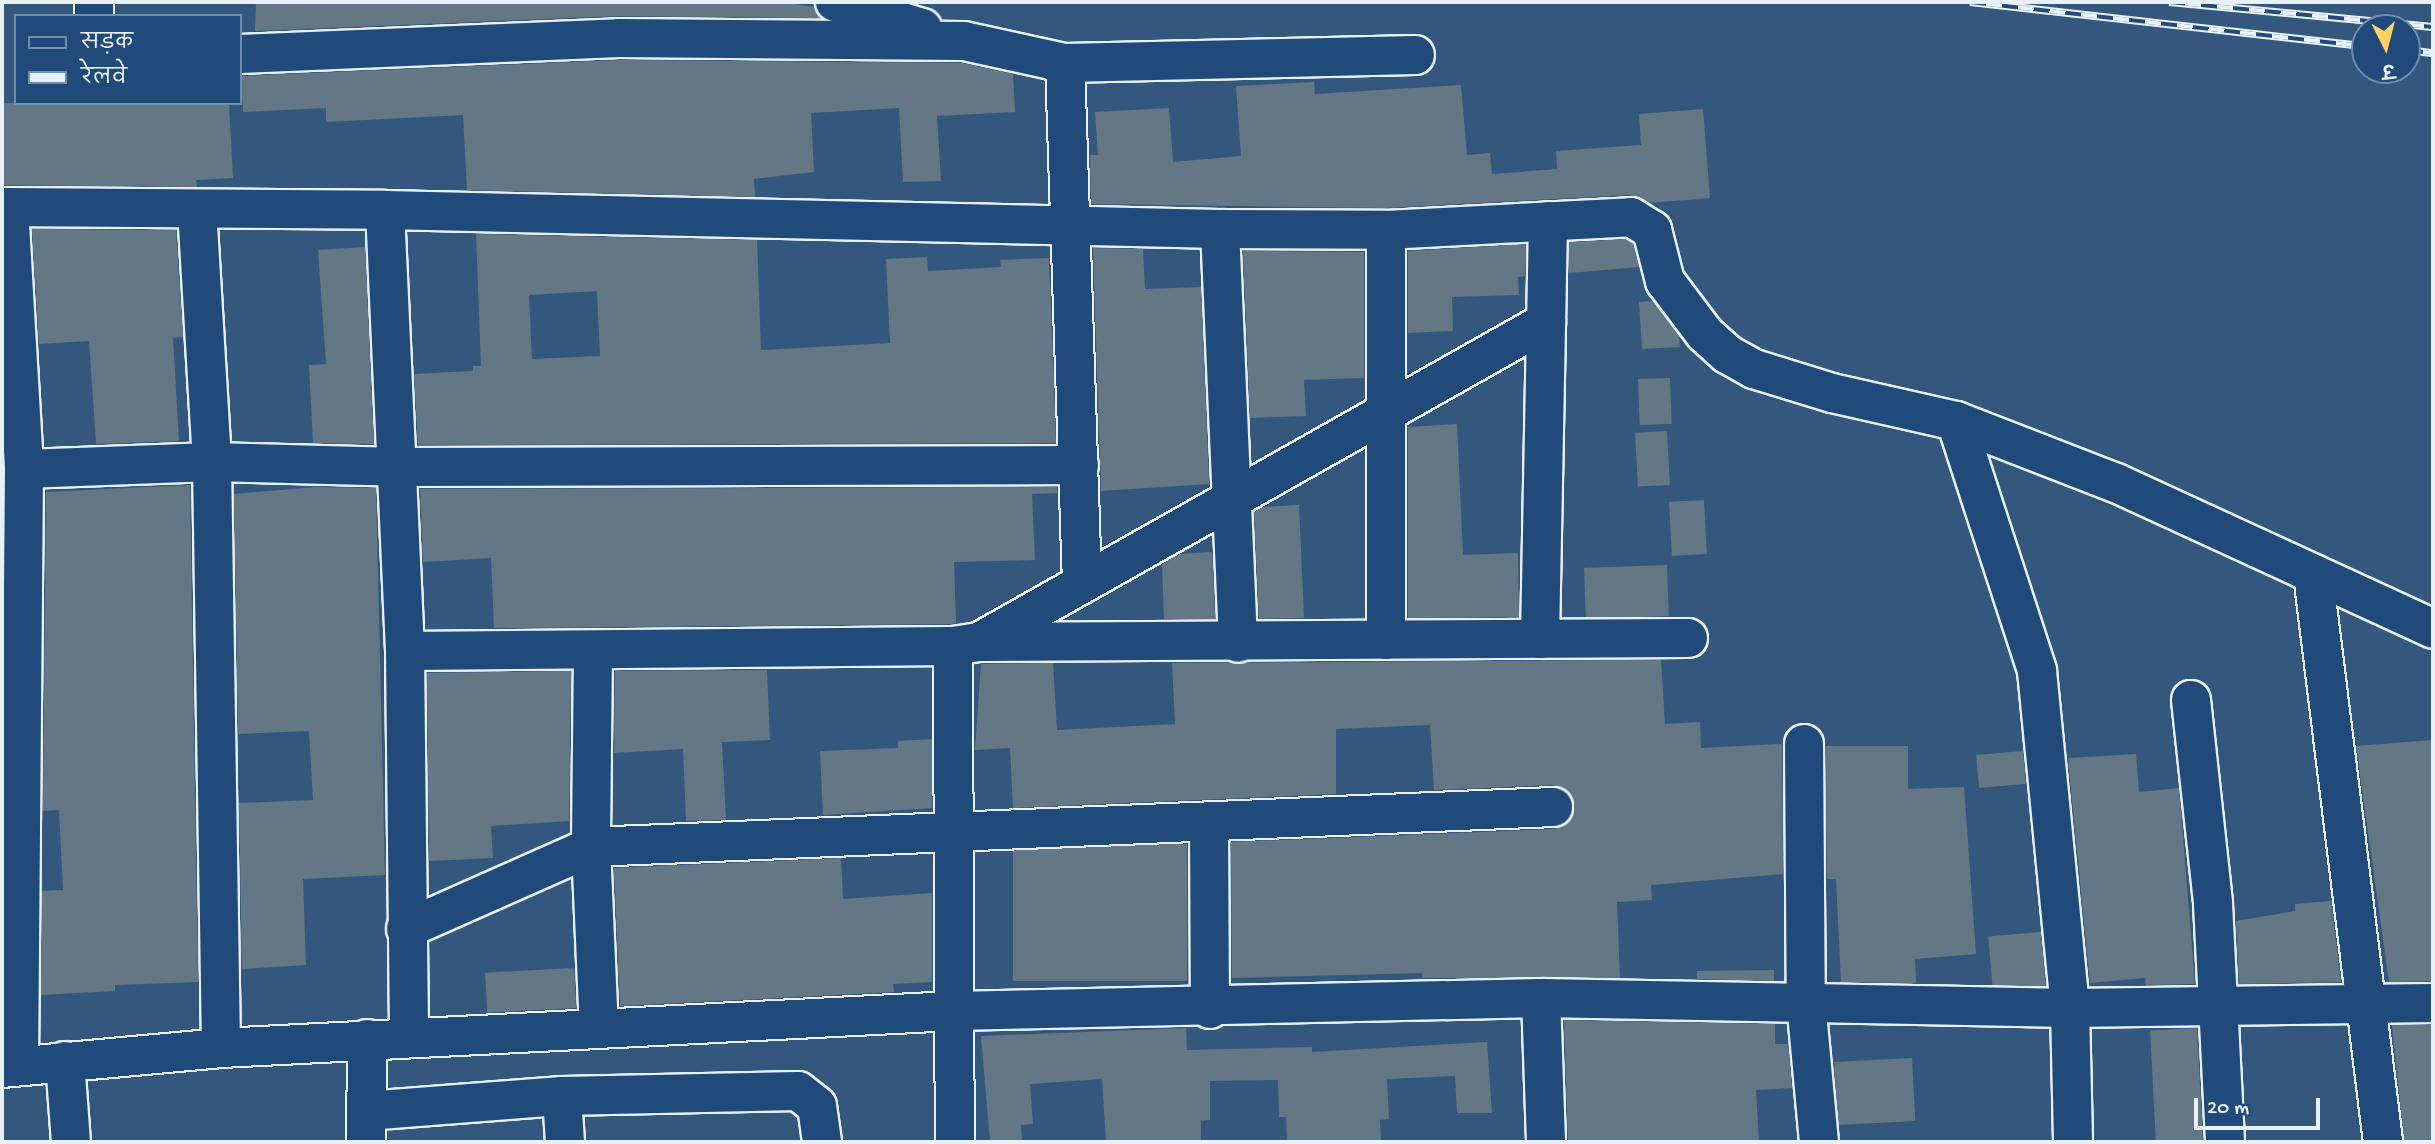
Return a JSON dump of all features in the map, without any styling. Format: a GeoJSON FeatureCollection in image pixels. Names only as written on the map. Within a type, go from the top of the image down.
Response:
{"type":"FeatureCollection","features":[{"type":"Feature","properties":{"kind":"street"},"geometry":{"type":"LineString","coordinates":[[835,2],[964,41],[1065,62],[1415,55]]}},
{"type":"Feature","properties":{"kind":"street"},"geometry":{"type":"LineString","coordinates":[[242,54],[619,38],[964,41]]}},
{"type":"Feature","properties":{"kind":"street"},"geometry":{"type":"LineString","coordinates":[[1065,62],[1082,583]]}},
{"type":"Feature","properties":{"kind":"street"},"geometry":{"type":"LineString","coordinates":[[2433,629],[2116,483],[1956,421],[1832,393],[1754,369],[1727,354],[1684,307],[1665,281],[1652,230],[1643,221],[1631,216],[1386,230],[1220,229],[1070,223],[385,210],[6,207],[24,469],[11,1067],[221,1048],[368,1039],[954,1011],[1210,1009],[1541,998],[2070,1007],[2433,1003]]}},
{"type":"Feature","properties":{"kind":"street"},"geometry":{"type":"LineString","coordinates":[[197,209],[212,462],[221,1048]]}},
{"type":"Feature","properties":{"kind":"street"},"geometry":{"type":"LineString","coordinates":[[385,210],[405,651],[409,1037]]}},
{"type":"Feature","properties":{"kind":"street"},"geometry":{"type":"LineString","coordinates":[[1540,639],[1548,221]]}},
{"type":"Feature","properties":{"kind":"street"},"geometry":{"type":"LineString","coordinates":[[1220,229],[1238,643]]}},
{"type":"Feature","properties":{"kind":"street"},"geometry":{"type":"LineString","coordinates":[[1386,230],[1386,640]]}},
{"type":"Feature","properties":{"kind":"street"},"geometry":{"type":"LineString","coordinates":[[966,644],[1082,583],[1546,322]]}},
{"type":"Feature","properties":{"kind":"street"},"geometry":{"type":"LineString","coordinates":[[1956,421],[2037,671],[2070,1007],[2073,1142]]}},
{"type":"Feature","properties":{"kind":"street"},"geometry":{"type":"LineString","coordinates":[[24,469],[212,462],[398,467],[1079,465]]}},
{"type":"Feature","properties":{"kind":"street"},"geometry":{"type":"LineString","coordinates":[[2313,574],[2368,1002],[2383,1142]]}},
{"type":"Feature","properties":{"kind":"street"},"geometry":{"type":"LineString","coordinates":[[405,651],[1688,638]]}},
{"type":"Feature","properties":{"kind":"street"},"geometry":{"type":"LineString","coordinates":[[955,1142],[954,832],[966,644]]}},
{"type":"Feature","properties":{"kind":"street"},"geometry":{"type":"LineString","coordinates":[[593,650],[591,847],[599,1027]]}},
{"type":"Feature","properties":{"kind":"street"},"geometry":{"type":"LineString","coordinates":[[2191,700],[2214,904],[2225,1142]]}},
{"type":"Feature","properties":{"kind":"street"},"geometry":{"type":"LineString","coordinates":[[1804,744],[1806,1002],[1819,1142]]}},
{"type":"Feature","properties":{"kind":"street"},"geometry":{"type":"LineString","coordinates":[[406,929],[591,847],[1553,807]]}},
{"type":"Feature","properties":{"kind":"street"},"geometry":{"type":"LineString","coordinates":[[1209,822],[1210,1009]]}},
{"type":"Feature","properties":{"kind":"street"},"geometry":{"type":"LineString","coordinates":[[1541,998],[1546,1142]]}},
{"type":"Feature","properties":{"kind":"street"},"geometry":{"type":"LineString","coordinates":[[368,1039],[366,1127],[562,1096],[798,1091],[817,1106],[822,1142]]}},
{"type":"Feature","properties":{"kind":"street"},"geometry":{"type":"LineString","coordinates":[[65,1061],[71,1142]]}},
{"type":"Feature","properties":{"kind":"street"},"geometry":{"type":"LineString","coordinates":[[562,1096],[565,1142]]}},
{"type":"Feature","properties":{"kind":"building"},"geometry":{"type":"Polygon","coordinates":[[[256,2],[782,2],[814,7],[820,18],[618,16],[255,31],[256,2]]]}},
{"type":"Feature","properties":{"kind":"building"},"geometry":{"type":"Polygon","coordinates":[[[619,60],[962,63],[1013,74],[1015,112],[937,116],[941,181],[903,182],[899,108],[811,113],[814,172],[754,179],[755,197],[467,190],[463,115],[326,122],[326,108],[243,112],[242,76],[619,60]]]}},
{"type":"Feature","properties":{"kind":"building"},"geometry":{"type":"Polygon","coordinates":[[[1314,82],[1315,94],[1461,85],[1467,155],[1490,153],[1492,174],[1557,169],[1556,151],[1641,145],[1639,114],[1703,109],[1710,198],[1649,203],[1630,195],[1385,208],[1091,204],[1090,155],[1098,155],[1095,112],[1169,108],[1173,162],[1241,156],[1236,86],[1314,82]]]}},
{"type":"Feature","properties":{"kind":"building"},"geometry":{"type":"Polygon","coordinates":[[[2,103],[229,105],[233,178],[196,180],[197,187],[2,185],[2,103]]]}},
{"type":"Feature","properties":{"kind":"building"},"geometry":{"type":"Polygon","coordinates":[[[32,229],[176,230],[183,337],[173,338],[179,441],[96,444],[89,341],[39,344],[32,229]]]}},
{"type":"Feature","properties":{"kind":"building"},"geometry":{"type":"Polygon","coordinates":[[[476,234],[757,240],[761,350],[890,343],[886,259],[927,257],[928,271],[1001,267],[1000,260],[1049,258],[1056,443],[418,445],[414,374],[473,371],[473,366],[481,366],[476,234]],[[597,291],[529,295],[532,359],[600,356],[597,291]]]}},
{"type":"Feature","properties":{"kind":"building"},"geometry":{"type":"Polygon","coordinates":[[[1625,239],[1633,244],[1639,267],[1569,273],[1569,242],[1625,239]]]}},
{"type":"Feature","properties":{"kind":"building"},"geometry":{"type":"Polygon","coordinates":[[[1526,244],[1525,276],[1518,277],[1519,295],[1452,297],[1453,331],[1408,333],[1408,251],[1526,244]]]}},
{"type":"Feature","properties":{"kind":"building"},"geometry":{"type":"Polygon","coordinates":[[[365,247],[374,444],[313,443],[309,365],[326,364],[318,250],[365,247]]]}},
{"type":"Feature","properties":{"kind":"building"},"geometry":{"type":"Polygon","coordinates":[[[1093,248],[1143,249],[1145,289],[1201,287],[1209,484],[1101,491],[1093,248]]]}},
{"type":"Feature","properties":{"kind":"building"},"geometry":{"type":"Polygon","coordinates":[[[1243,251],[1364,252],[1364,378],[1304,380],[1306,416],[1250,418],[1243,251]]]}},
{"type":"Feature","properties":{"kind":"building"},"geometry":{"type":"Polygon","coordinates":[[[1653,301],[1679,336],[1680,347],[1642,349],[1639,302],[1653,301]]]}},
{"type":"Feature","properties":{"kind":"building"},"geometry":{"type":"Polygon","coordinates":[[[1670,378],[1672,424],[1640,425],[1638,379],[1670,378]]]}},
{"type":"Feature","properties":{"kind":"building"},"geometry":{"type":"Polygon","coordinates":[[[1457,424],[1463,555],[1518,553],[1519,617],[1408,618],[1408,427],[1457,424]]]}},
{"type":"Feature","properties":{"kind":"building"},"geometry":{"type":"Polygon","coordinates":[[[1667,431],[1670,485],[1638,487],[1635,433],[1667,431]]]}},
{"type":"Feature","properties":{"kind":"building"},"geometry":{"type":"Polygon","coordinates":[[[190,485],[198,982],[115,985],[115,991],[41,995],[42,891],[63,890],[59,810],[43,811],[46,492],[190,485]]]}},
{"type":"Feature","properties":{"kind":"building"},"geometry":{"type":"Polygon","coordinates":[[[316,487],[376,488],[385,875],[303,879],[306,965],[242,969],[239,803],[313,800],[309,731],[238,734],[234,494],[316,487]]]}},
{"type":"Feature","properties":{"kind":"building"},"geometry":{"type":"Polygon","coordinates":[[[1057,487],[1057,493],[1032,494],[1035,560],[954,562],[956,623],[951,624],[494,628],[491,558],[423,562],[420,489],[1057,487]]]}},
{"type":"Feature","properties":{"kind":"building"},"geometry":{"type":"Polygon","coordinates":[[[1704,500],[1707,554],[1672,556],[1669,502],[1704,500]]]}},
{"type":"Feature","properties":{"kind":"building"},"geometry":{"type":"Polygon","coordinates":[[[1299,505],[1304,618],[1259,619],[1254,512],[1263,507],[1299,505]]]}},
{"type":"Feature","properties":{"kind":"building"},"geometry":{"type":"Polygon","coordinates":[[[1212,552],[1215,619],[1164,619],[1162,564],[1180,554],[1212,552]]]}},
{"type":"Feature","properties":{"kind":"building"},"geometry":{"type":"Polygon","coordinates":[[[1667,565],[1669,616],[1586,619],[1584,568],[1667,565]]]}},
{"type":"Feature","properties":{"kind":"building"},"geometry":{"type":"Polygon","coordinates":[[[1661,660],[1665,724],[1700,722],[1701,748],[1782,744],[1783,874],[1651,885],[1652,900],[1617,902],[1620,978],[1422,978],[1422,973],[1232,978],[1231,842],[1554,829],[1572,818],[1572,796],[1553,785],[1434,790],[1430,725],[1336,729],[1336,794],[1013,808],[1010,748],[975,750],[981,664],[1053,663],[1057,730],[1175,724],[1172,663],[1661,660]]]}},
{"type":"Feature","properties":{"kind":"building"},"geometry":{"type":"Polygon","coordinates":[[[767,670],[770,740],[722,742],[726,820],[686,821],[683,749],[614,753],[615,671],[767,670]]]}},
{"type":"Feature","properties":{"kind":"building"},"geometry":{"type":"Polygon","coordinates":[[[571,671],[569,821],[491,826],[493,858],[429,861],[427,673],[571,671]]]}},
{"type":"Feature","properties":{"kind":"building"},"geometry":{"type":"Polygon","coordinates":[[[932,739],[932,808],[823,815],[820,751],[898,748],[898,741],[932,739]]]}},
{"type":"Feature","properties":{"kind":"building"},"geometry":{"type":"Polygon","coordinates":[[[2433,740],[2433,981],[2389,982],[2356,746],[2433,740]]]}},
{"type":"Feature","properties":{"kind":"building"},"geometry":{"type":"Polygon","coordinates":[[[1826,746],[1908,746],[1908,789],[1964,787],[1976,954],[1915,959],[1916,983],[1841,982],[1836,879],[1827,879],[1826,746]]]}},
{"type":"Feature","properties":{"kind":"building"},"geometry":{"type":"Polygon","coordinates":[[[2023,751],[2026,784],[1979,788],[1976,755],[2023,751]]]}},
{"type":"Feature","properties":{"kind":"building"},"geometry":{"type":"Polygon","coordinates":[[[2136,754],[2139,792],[2179,788],[2195,984],[2146,985],[2145,978],[2090,983],[2068,758],[2136,754]]]}},
{"type":"Feature","properties":{"kind":"building"},"geometry":{"type":"Polygon","coordinates":[[[1013,844],[1187,844],[1187,981],[1013,981],[1013,844]]]}},
{"type":"Feature","properties":{"kind":"building"},"geometry":{"type":"Polygon","coordinates":[[[841,858],[843,899],[932,893],[932,982],[893,984],[894,992],[620,1006],[614,868],[841,858]]]}},
{"type":"Feature","properties":{"kind":"building"},"geometry":{"type":"Polygon","coordinates":[[[2331,901],[2341,982],[2239,984],[2236,921],[2295,911],[2295,904],[2331,901]]]}},
{"type":"Feature","properties":{"kind":"building"},"geometry":{"type":"Polygon","coordinates":[[[2041,932],[2046,986],[1993,990],[1988,937],[2041,932]]]}},
{"type":"Feature","properties":{"kind":"building"},"geometry":{"type":"Polygon","coordinates":[[[574,968],[576,1008],[487,1013],[485,973],[574,968]]]}},
{"type":"Feature","properties":{"kind":"building"},"geometry":{"type":"Polygon","coordinates":[[[1774,970],[1774,981],[1697,979],[1697,971],[1774,970]]]}},
{"type":"Feature","properties":{"kind":"building"},"geometry":{"type":"Polygon","coordinates":[[[1564,1020],[1775,1024],[1775,1044],[1788,1044],[1792,1088],[1756,1090],[1759,1142],[1568,1142],[1564,1020]]]}},
{"type":"Feature","properties":{"kind":"building"},"geometry":{"type":"Polygon","coordinates":[[[2392,1025],[2433,1025],[2433,1142],[2404,1142],[2392,1025]]]}},
{"type":"Feature","properties":{"kind":"building"},"geometry":{"type":"Polygon","coordinates":[[[1186,1028],[1187,1050],[1312,1047],[1312,1052],[1487,1042],[1492,1113],[1457,1113],[1455,1076],[1387,1079],[1389,1119],[1380,1120],[1381,1142],[1287,1142],[1286,1117],[1279,1117],[1278,1080],[1210,1081],[1210,1120],[1201,1121],[1201,1142],[1106,1142],[1102,1079],[1030,1084],[1033,1124],[1021,1125],[1022,1142],[990,1142],[981,1036],[1186,1028]]]}},
{"type":"Feature","properties":{"kind":"building"},"geometry":{"type":"Polygon","coordinates":[[[2197,1028],[2203,1142],[2156,1142],[2150,1030],[2197,1028]]]}},
{"type":"Feature","properties":{"kind":"building"},"geometry":{"type":"Polygon","coordinates":[[[1912,1058],[1915,1121],[1837,1125],[1834,1062],[1912,1058]]]}},
{"type":"Feature","properties":{"kind":"railway"},"geometry":{"type":"LineString","coordinates":[[1970,2],[2351,44]]}},
{"type":"Feature","properties":{"kind":"railway"},"geometry":{"type":"LineString","coordinates":[[2169,2],[2433,27]]}},
{"type":"Feature","properties":{"kind":"railway"},"geometry":{"type":"LineString","coordinates":[[2421,52],[2433,53]]}}]}
